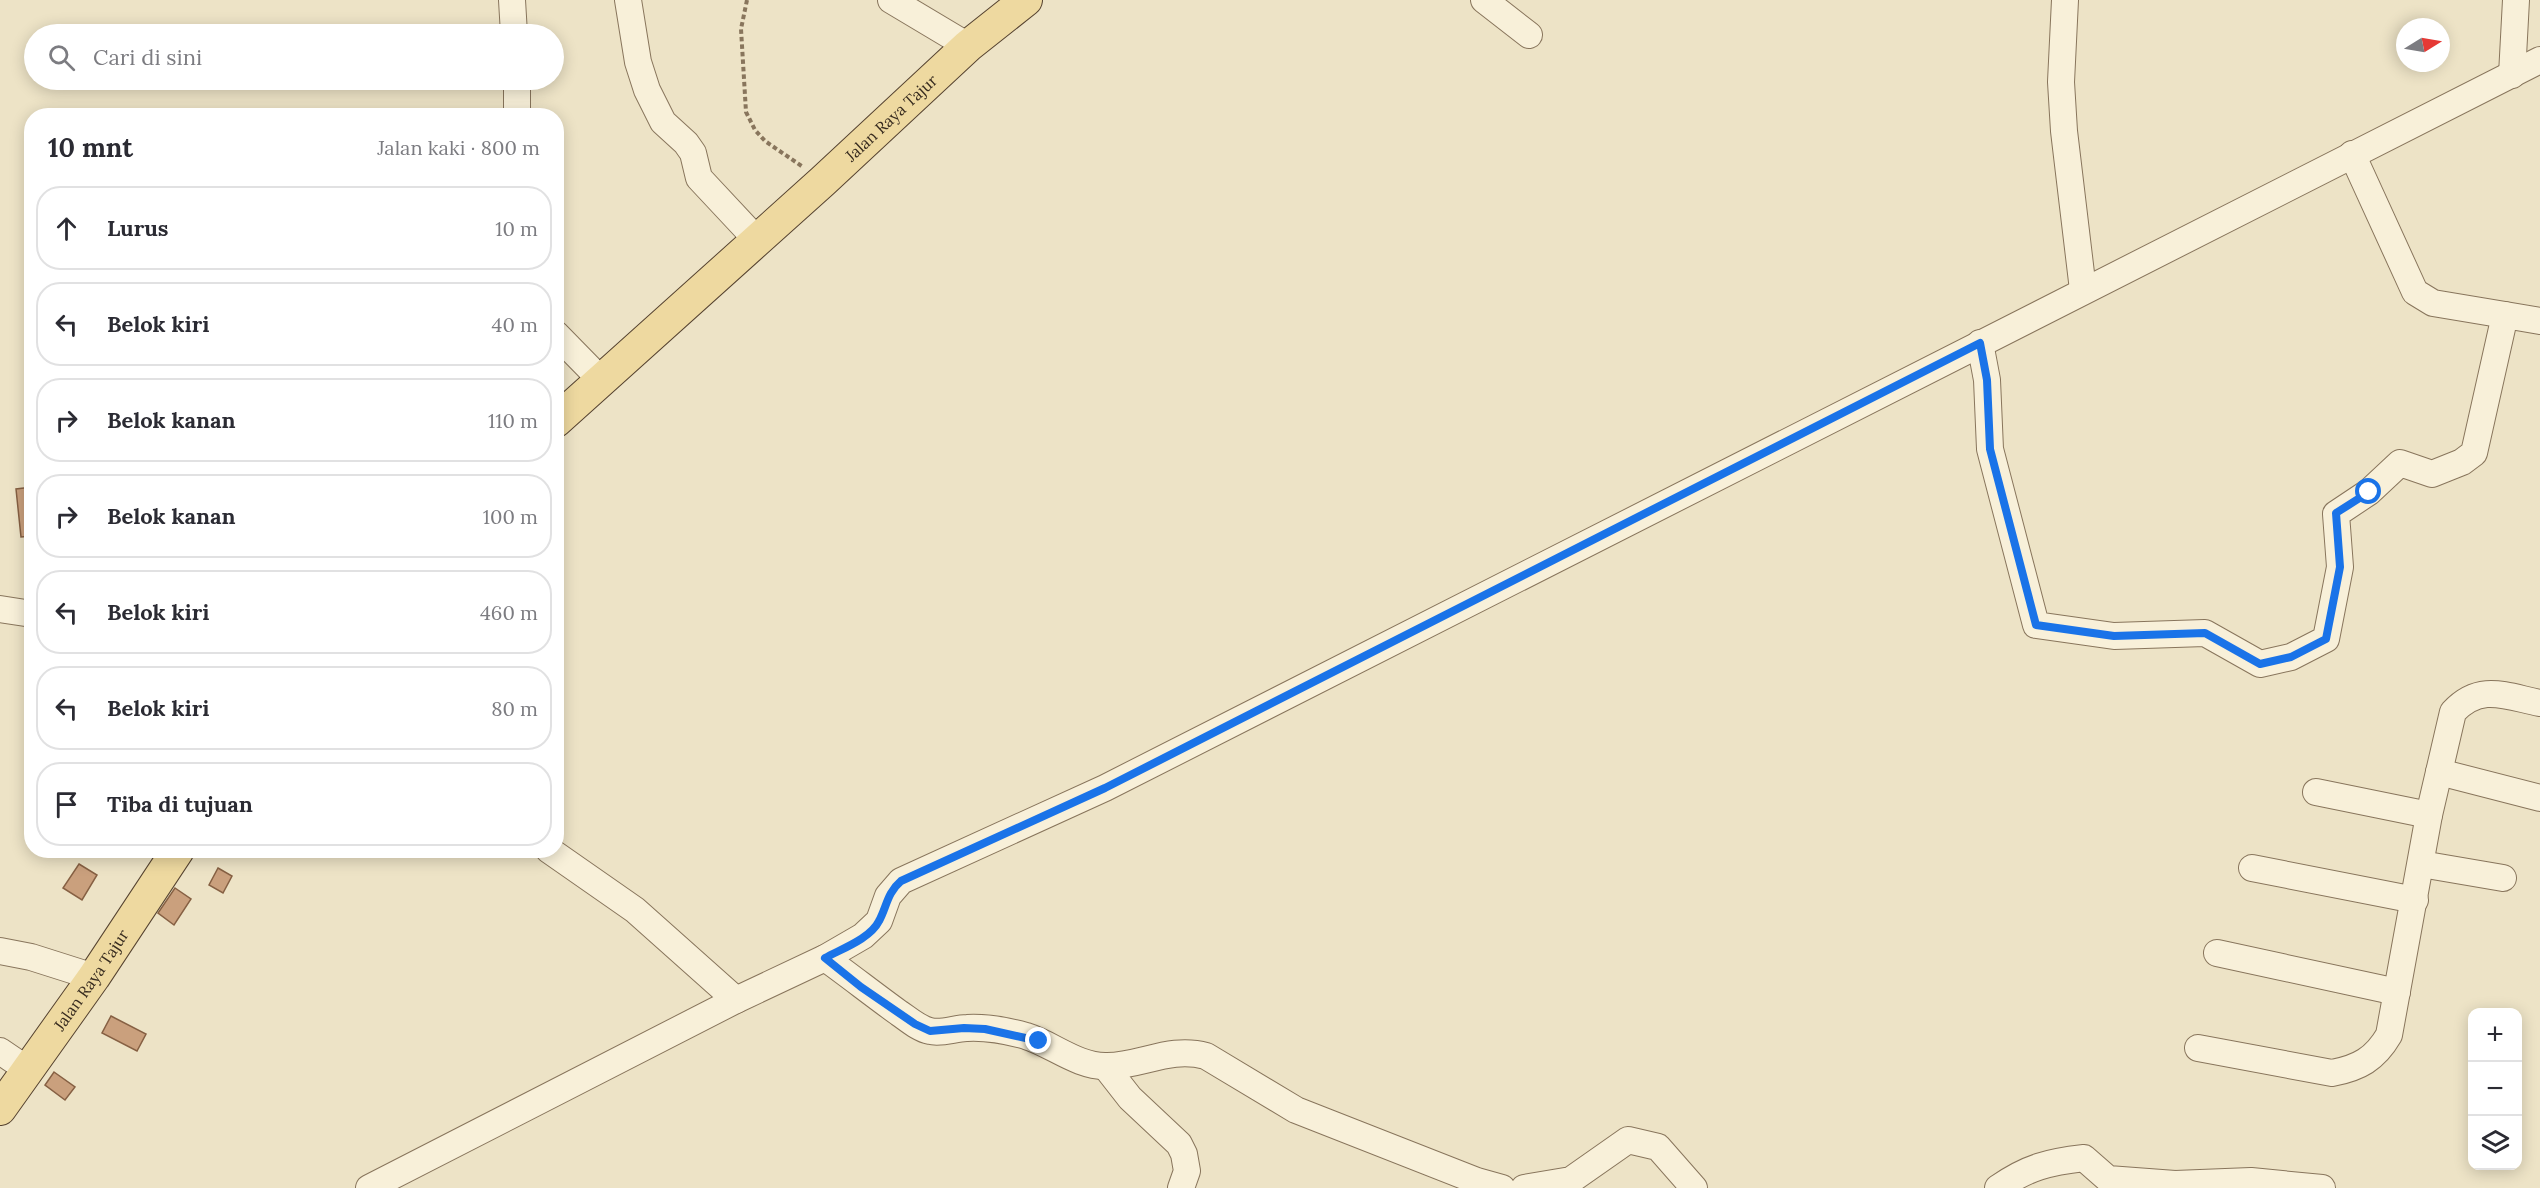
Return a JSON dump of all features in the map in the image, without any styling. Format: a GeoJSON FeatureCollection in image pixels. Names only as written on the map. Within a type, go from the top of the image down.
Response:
{"type":"FeatureCollection","features":[{"type":"Feature","properties":{"kind":"main road","name":"Jalan Raya Tajur"},"geometry":{"type":"LineString","coordinates":[[564,414],[603,382],[968,46],[1026,0]]}},
{"type":"Feature","properties":{"kind":"main road","name":"Jalan Raya Tajur"},"geometry":{"type":"LineString","coordinates":[[0,1109],[94,977],[173,858]]}},
{"type":"Feature","properties":{"kind":"street"},"geometry":{"type":"LineString","coordinates":[[512,0],[513,24]]}},
{"type":"Feature","properties":{"kind":"street"},"geometry":{"type":"LineString","coordinates":[[628,0],[638,62],[647,90],[663,122],[686,143],[693,153],[699,177],[758,240]]}},
{"type":"Feature","properties":{"kind":"street"},"geometry":{"type":"LineString","coordinates":[[891,0],[968,46]]}},
{"type":"Feature","properties":{"kind":"street"},"geometry":{"type":"LineString","coordinates":[[1484,0],[1529,36]]}},
{"type":"Feature","properties":{"kind":"street"},"geometry":{"type":"LineString","coordinates":[[2065,0],[2061,82],[2083,290]]}},
{"type":"Feature","properties":{"kind":"street"},"geometry":{"type":"LineString","coordinates":[[2512,75],[2516,0]]}},
{"type":"Feature","properties":{"kind":"street"},"geometry":{"type":"LineString","coordinates":[[369,1188],[736,1000],[825,958],[871,931],[879,921],[888,896],[901,881],[1105,788],[2540,60]]}},
{"type":"Feature","properties":{"kind":"street"},"geometry":{"type":"LineString","coordinates":[[517,90],[517,108]]}},
{"type":"Feature","properties":{"kind":"street"},"geometry":{"type":"LineString","coordinates":[[2352,154],[2415,292],[2433,303],[2540,321]]}},
{"type":"Feature","properties":{"kind":"street"},"geometry":{"type":"LineString","coordinates":[[1980,343],[1987,380],[1990,449],[2036,625],[2114,636],[2205,633],[2260,664],[2291,657],[2326,639],[2340,567],[2336,513],[2369,492],[2400,463],[2432,474],[2462,462],[2474,453],[2505,315]]}},
{"type":"Feature","properties":{"kind":"street"},"geometry":{"type":"LineString","coordinates":[[564,342],[603,382]]}},
{"type":"Feature","properties":{"kind":"street"},"geometry":{"type":"LineString","coordinates":[[0,609],[24,613]]}},
{"type":"Feature","properties":{"kind":"street"},"geometry":{"type":"LineString","coordinates":[[2198,1048],[2332,1073],[2352,1069],[2367,1062],[2380,1050],[2389,1035],[2429,815],[2453,712],[2464,700],[2477,694],[2491,693],[2540,703]]}},
{"type":"Feature","properties":{"kind":"street"},"geometry":{"type":"LineString","coordinates":[[2439,772],[2540,798]]}},
{"type":"Feature","properties":{"kind":"street"},"geometry":{"type":"LineString","coordinates":[[2316,792],[2429,815]]}},
{"type":"Feature","properties":{"kind":"street"},"geometry":{"type":"LineString","coordinates":[[560,858],[635,910],[736,1000]]}},
{"type":"Feature","properties":{"kind":"street"},"geometry":{"type":"LineString","coordinates":[[2421,864],[2503,878]]}},
{"type":"Feature","properties":{"kind":"street"},"geometry":{"type":"LineString","coordinates":[[2252,868],[2415,900]]}},
{"type":"Feature","properties":{"kind":"street"},"geometry":{"type":"LineString","coordinates":[[0,951],[7,950],[94,977]]}},
{"type":"Feature","properties":{"kind":"street"},"geometry":{"type":"LineString","coordinates":[[2217,953],[2397,992]]}},
{"type":"Feature","properties":{"kind":"street"},"geometry":{"type":"LineString","coordinates":[[825,958],[861,987],[915,1024],[930,1031],[972,1028],[1022,1035],[1086,1063],[1105,1066],[1122,1065],[1163,1054],[1190,1052],[1206,1056],[1296,1110],[1477,1181],[1502,1188]]}},
{"type":"Feature","properties":{"kind":"street"},"geometry":{"type":"LineString","coordinates":[[0,1051],[28,1071]]}},
{"type":"Feature","properties":{"kind":"street"},"geometry":{"type":"LineString","coordinates":[[1105,1066],[1130,1098],[1179,1144],[1184,1154],[1186,1170],[1181,1188]]}},
{"type":"Feature","properties":{"kind":"street"},"geometry":{"type":"LineString","coordinates":[[1524,1188],[1571,1180],[1628,1140],[1658,1147],[1694,1188]]}},
{"type":"Feature","properties":{"kind":"street"},"geometry":{"type":"LineString","coordinates":[[1998,1188],[2019,1173],[2038,1165],[2084,1158],[2108,1179],[2175,1184],[2251,1181],[2308,1188]]}},
{"type":"Feature","properties":{"kind":"path"},"geometry":{"type":"LineString","coordinates":[[747,0],[741,28],[746,112],[755,130],[765,141],[823,181]]}},
{"type":"Feature","properties":{"kind":"building"},"geometry":{"type":"Polygon","coordinates":[[[24,488],[24,537],[21,537],[16,489],[24,488]]]}},
{"type":"Feature","properties":{"kind":"building"},"geometry":{"type":"Polygon","coordinates":[[[79,864],[97,875],[82,900],[63,888],[79,864]]]}},
{"type":"Feature","properties":{"kind":"building"},"geometry":{"type":"Polygon","coordinates":[[[218,868],[232,876],[223,893],[209,885],[218,868]]]}},
{"type":"Feature","properties":{"kind":"building"},"geometry":{"type":"Polygon","coordinates":[[[175,888],[191,899],[174,925],[158,913],[175,888]]]}},
{"type":"Feature","properties":{"kind":"building"},"geometry":{"type":"Polygon","coordinates":[[[111,1016],[146,1034],[137,1051],[102,1033],[111,1016]]]}},
{"type":"Feature","properties":{"kind":"building"},"geometry":{"type":"Polygon","coordinates":[[[54,1072],[75,1087],[65,1100],[45,1085],[54,1072]]]}},
{"type":"Feature","properties":{"kind":"route"},"geometry":{"type":"LineString","coordinates":[[1039,1041],[1022,1035],[985,1029],[930,1031],[915,1024],[861,987],[825,958],[871,931],[879,921],[888,896],[901,881],[1105,788],[1980,343],[1987,380],[1990,449],[2036,625],[2114,636],[2205,633],[2260,664],[2291,657],[2326,639],[2340,567],[2336,513],[2369,492]]}}]}
